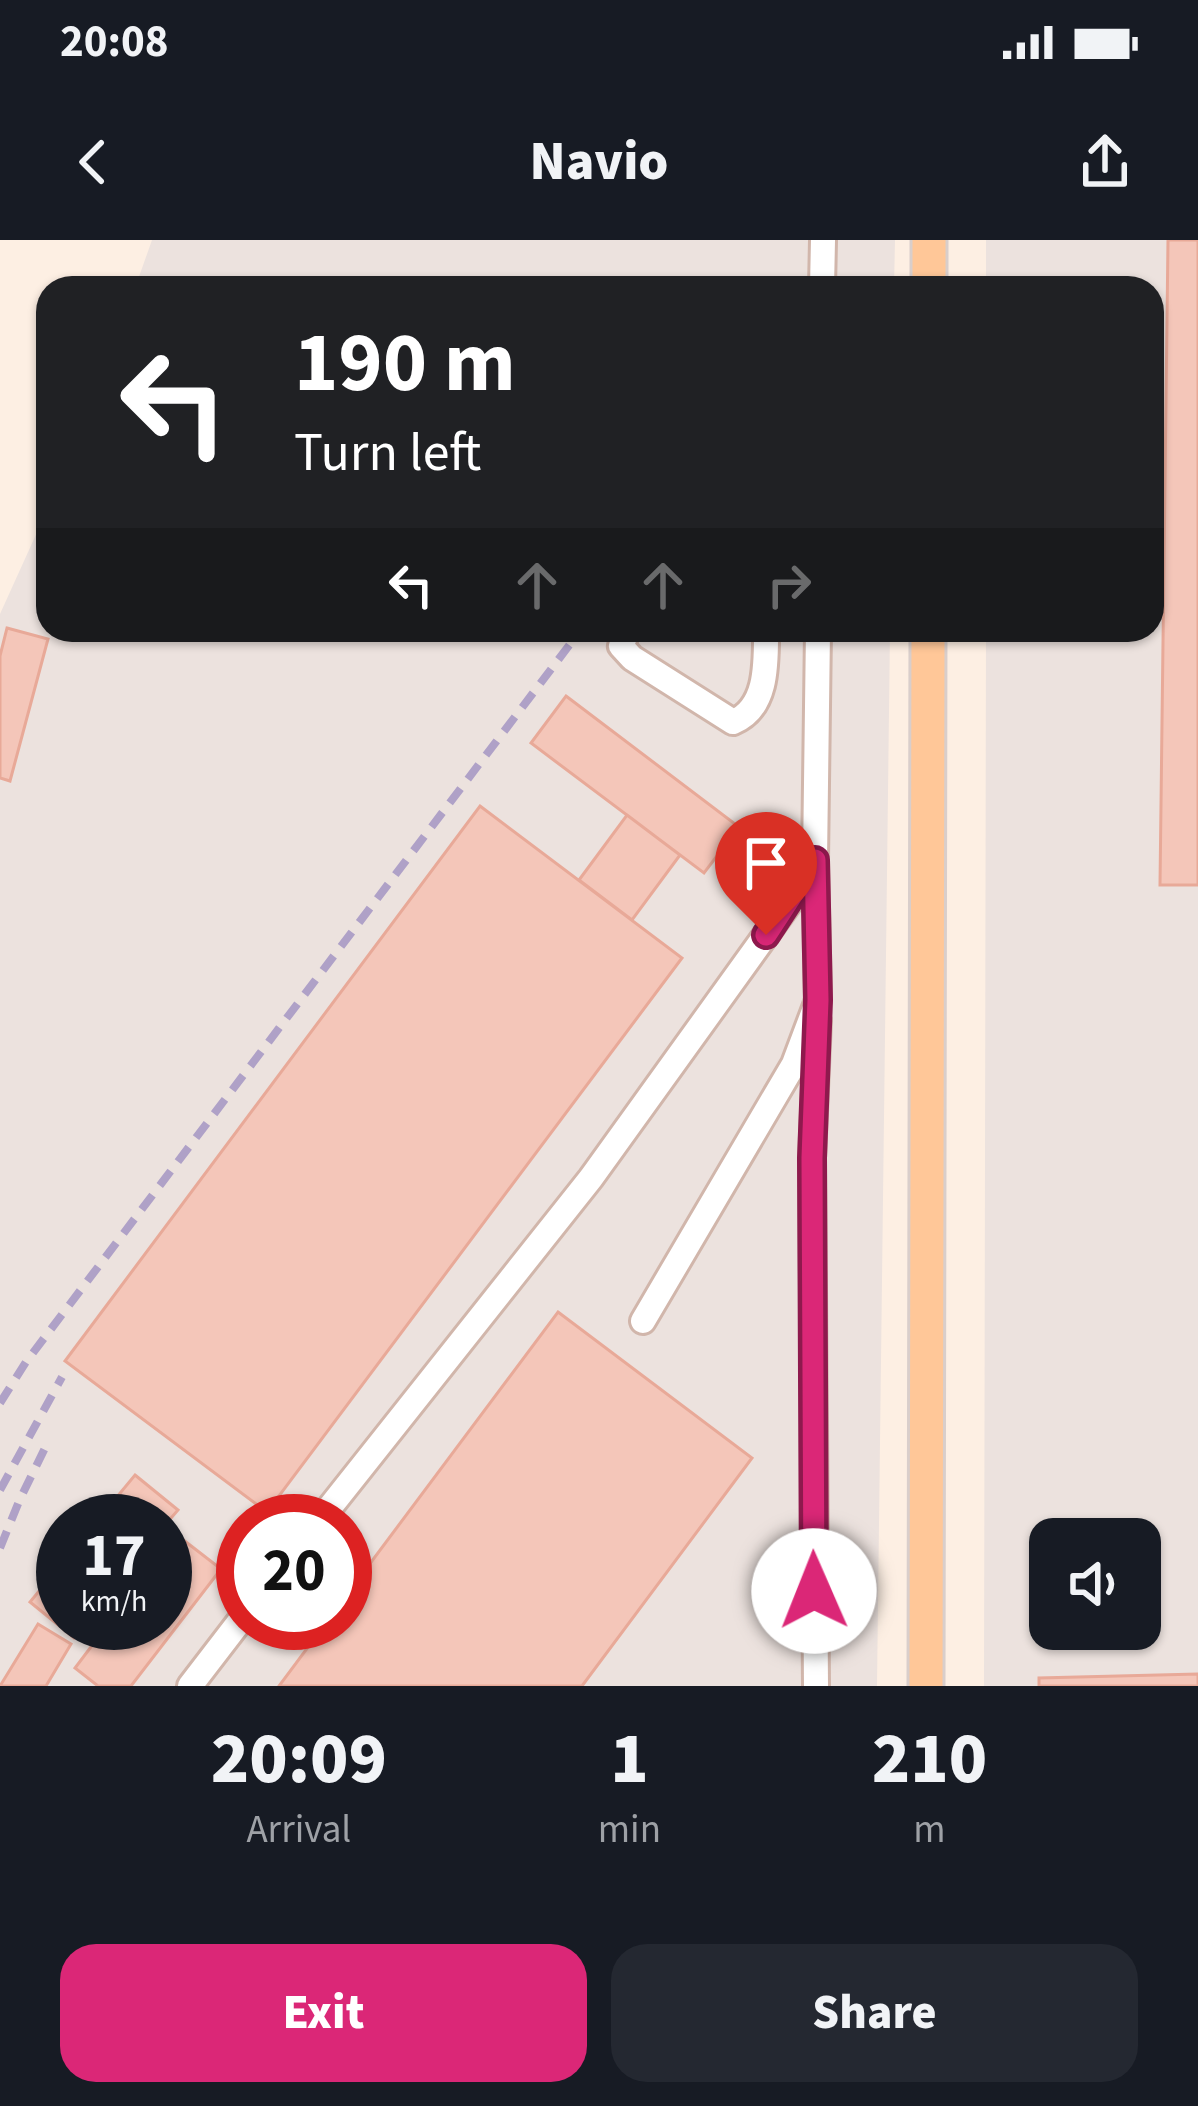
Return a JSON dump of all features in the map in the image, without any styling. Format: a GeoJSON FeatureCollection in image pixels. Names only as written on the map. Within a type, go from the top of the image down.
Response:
{"type":"FeatureCollection","features":[{"type":"Feature","properties":{"kind":"main road"},"geometry":{"type":"LineString","coordinates":[[929,240],[929,276]]}},
{"type":"Feature","properties":{"kind":"main road"},"geometry":{"type":"LineString","coordinates":[[926,1686],[928,642]]}},
{"type":"Feature","properties":{"kind":"lane"},"geometry":{"type":"LineString","coordinates":[[822,276],[823,240]]}},
{"type":"Feature","properties":{"kind":"lane"},"geometry":{"type":"LineString","coordinates":[[623,642],[632,658],[733,722],[746,717],[764,684],[766,642]]}},
{"type":"Feature","properties":{"kind":"lane"},"geometry":{"type":"LineString","coordinates":[[816,1686],[812,1158],[818,1000],[818,642]]}},
{"type":"Feature","properties":{"kind":"lane"},"geometry":{"type":"LineString","coordinates":[[340,1494],[591,1178],[815,860]]}},
{"type":"Feature","properties":{"kind":"lane"},"geometry":{"type":"LineString","coordinates":[[643,1321],[794,1064],[818,1000]]}},
{"type":"Feature","properties":{"kind":"lane"},"geometry":{"type":"LineString","coordinates":[[190,1686],[218,1650]]}},
{"type":"Feature","properties":{"kind":"shaded area"},"geometry":{"type":"Polygon","coordinates":[[[152,240],[895,240],[894,276],[139,276],[152,240]]]}},
{"type":"Feature","properties":{"kind":"shaded area"},"geometry":{"type":"Polygon","coordinates":[[[986,240],[1198,240],[1198,1686],[984,1686],[986,642],[1164,642],[1164,276],[986,276],[986,240]]]}},
{"type":"Feature","properties":{"kind":"shaded area"},"geometry":{"type":"Polygon","coordinates":[[[36,534],[36,642],[890,642],[877,1686],[0,1686],[0,614],[36,534]]]}},
{"type":"Feature","properties":{"kind":"building"},"geometry":{"type":"Polygon","coordinates":[[[1168,240],[1198,240],[1198,885],[1160,885],[1168,240]]]}},
{"type":"Feature","properties":{"kind":"building"},"geometry":{"type":"Polygon","coordinates":[[[7,628],[36,636],[36,642],[47,642],[10,781],[0,778],[0,656],[7,628]]]}},
{"type":"Feature","properties":{"kind":"building"},"geometry":{"type":"Polygon","coordinates":[[[566,696],[739,827],[704,873],[531,743],[566,696]]]}},
{"type":"Feature","properties":{"kind":"building"},"geometry":{"type":"Polygon","coordinates":[[[480,806],[682,958],[280,1494],[243,1494],[65,1361],[480,806]]]}},
{"type":"Feature","properties":{"kind":"building"},"geometry":{"type":"Polygon","coordinates":[[[627,815],[680,855],[632,920],[579,880],[627,815]]]}},
{"type":"Feature","properties":{"kind":"building"},"geometry":{"type":"Polygon","coordinates":[[[756,827],[796,859],[765,898],[744,881],[758,864],[739,849],[756,827]]]}},
{"type":"Feature","properties":{"kind":"building"},"geometry":{"type":"Polygon","coordinates":[[[558,1312],[752,1458],[582,1686],[279,1686],[306,1650],[372,1650],[372,1561],[558,1312]]]}},
{"type":"Feature","properties":{"kind":"building"},"geometry":{"type":"Polygon","coordinates":[[[135,1475],[158,1494],[119,1494],[135,1475]]]}},
{"type":"Feature","properties":{"kind":"building"},"geometry":{"type":"Polygon","coordinates":[[[192,1547],[216,1565],[216,1576],[192,1607],[192,1547]]]}},
{"type":"Feature","properties":{"kind":"building"},"geometry":{"type":"Polygon","coordinates":[[[36,1627],[36,1650],[67,1650],[46,1686],[0,1686],[36,1627]]]}},
{"type":"Feature","properties":{"kind":"building"},"geometry":{"type":"Polygon","coordinates":[[[89,1650],[159,1650],[131,1686],[98,1686],[75,1668],[89,1650]]]}},
{"type":"Feature","properties":{"kind":"building"},"geometry":{"type":"Polygon","coordinates":[[[1198,1674],[1198,1686],[1039,1686],[1039,1678],[1198,1674]]]}},
{"type":"Feature","properties":{"kind":"railway"},"geometry":{"type":"LineString","coordinates":[[0,1403],[26,1362],[572,642]]}},
{"type":"Feature","properties":{"kind":"railway"},"geometry":{"type":"LineString","coordinates":[[0,1490],[62,1377]]}},
{"type":"Feature","properties":{"kind":"railway"},"geometry":{"type":"LineString","coordinates":[[0,1548],[47,1444]]}},
{"type":"Feature","properties":{"kind":"route"},"geometry":{"type":"LineString","coordinates":[[766,935],[815,860],[814,1591]]}}]}
